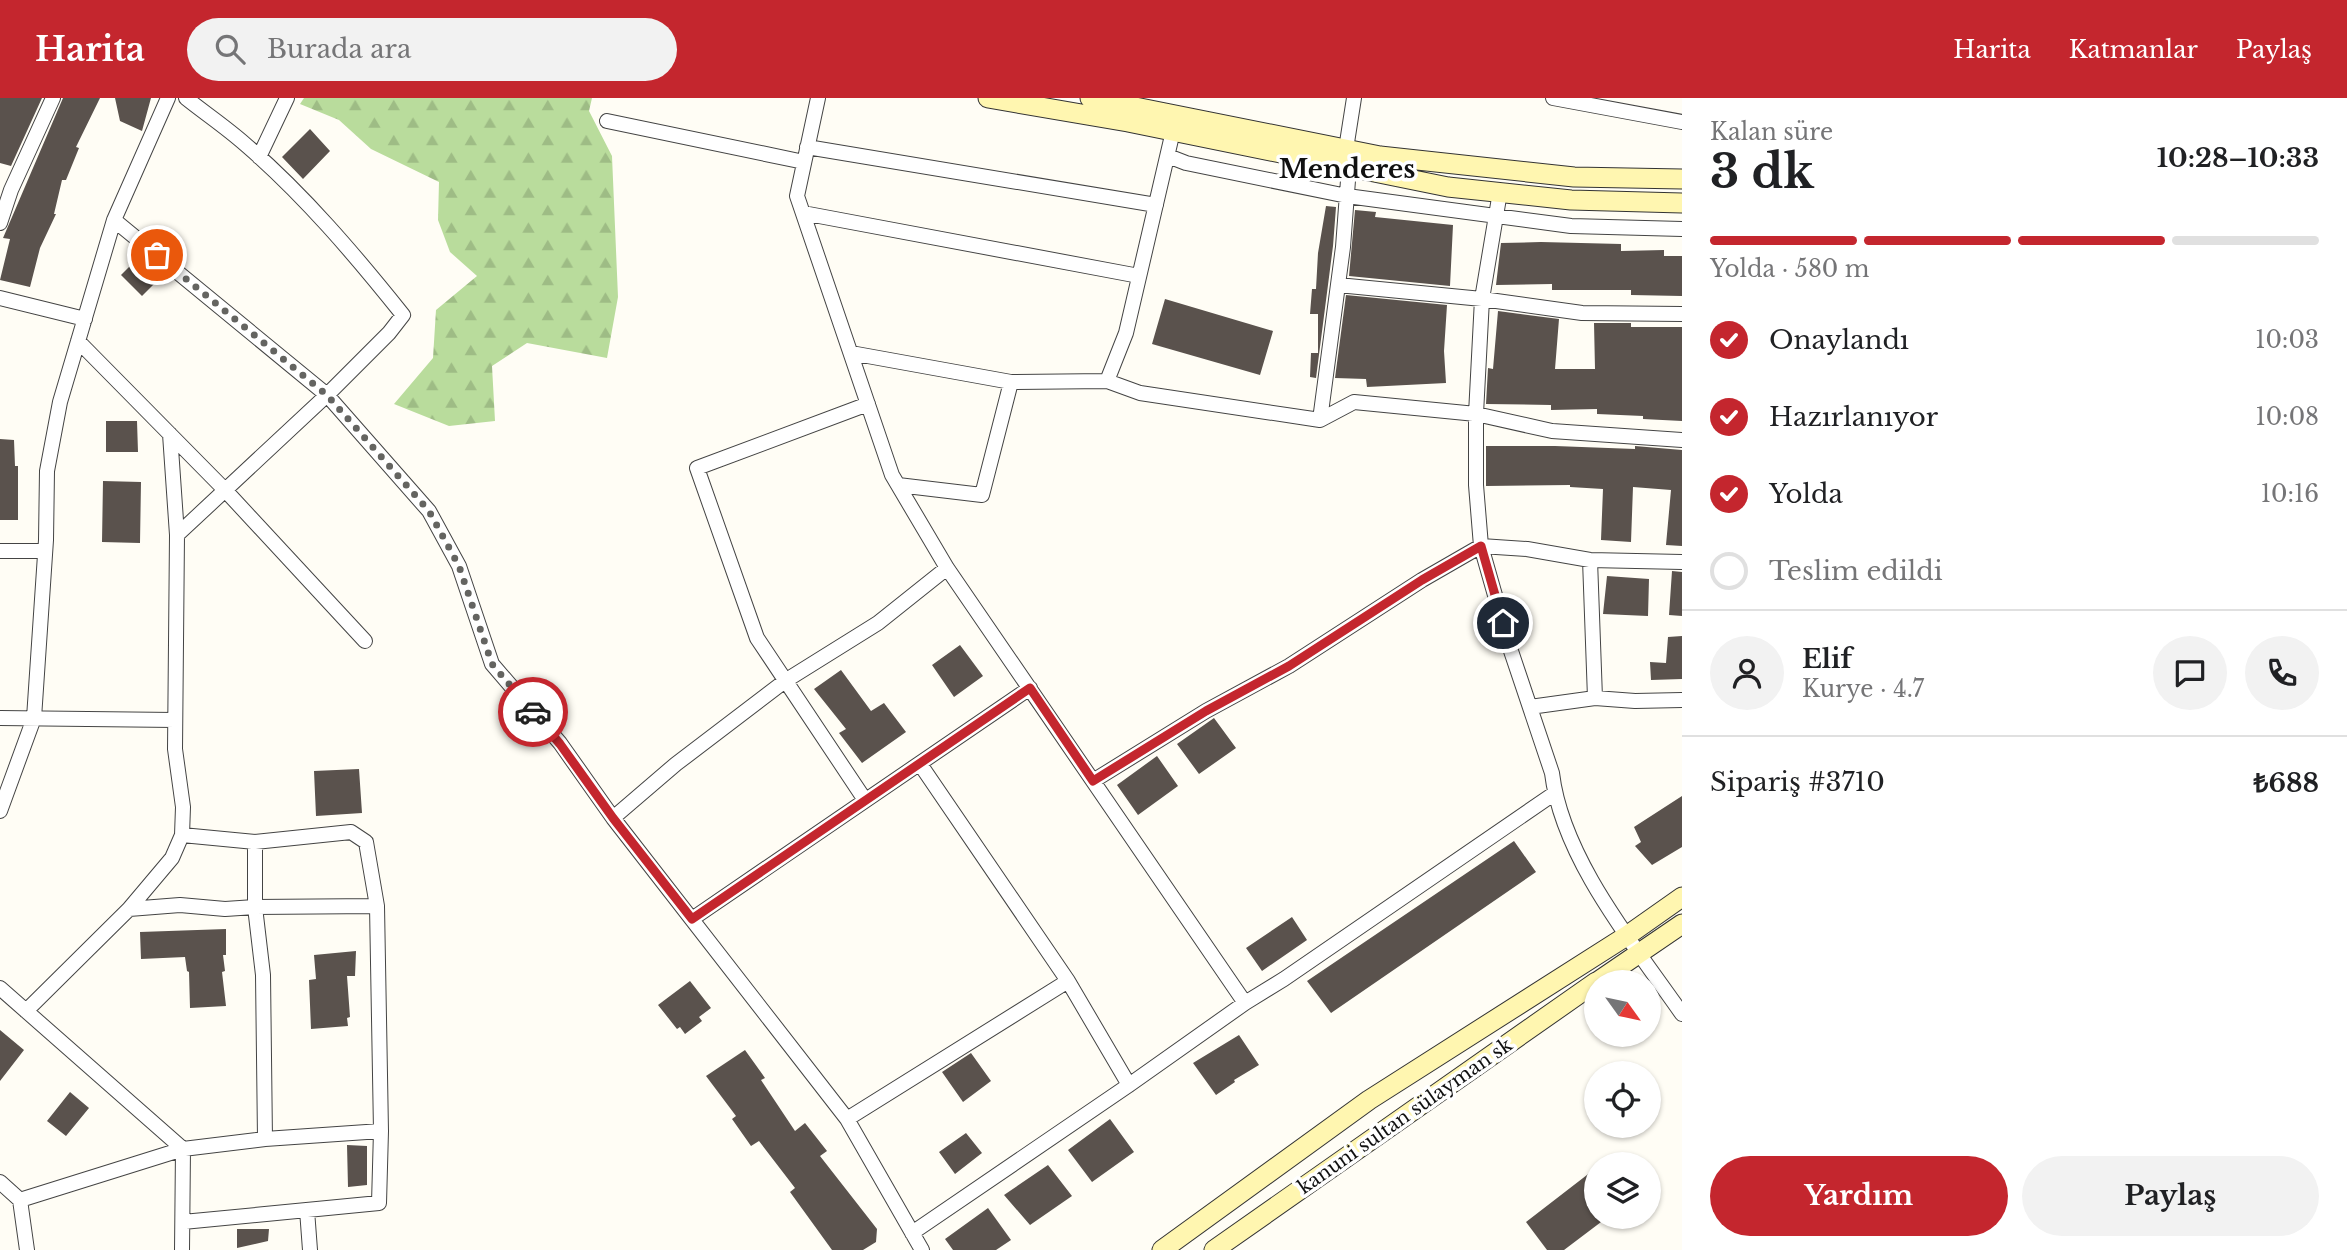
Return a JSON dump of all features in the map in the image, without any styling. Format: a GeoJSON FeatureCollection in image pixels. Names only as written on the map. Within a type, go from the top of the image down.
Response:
{"type":"FeatureCollection","features":[{"type":"Feature","properties":{"kind":"main road"},"geometry":{"type":"LineString","coordinates":[[988,98],[1173,131],[1348,158],[1380,156],[1574,177],[1682,179]]}},
{"type":"Feature","properties":{"kind":"main road"},"geometry":{"type":"LineString","coordinates":[[1090,98],[1135,102],[1448,187],[1571,200],[1682,203]]}},
{"type":"Feature","properties":{"kind":"main road"},"geometry":{"type":"LineString","coordinates":[[1162,1250],[1368,1100],[1628,935],[1682,897]]}},
{"type":"Feature","properties":{"kind":"main road","name":"kanuni sultan sülayman sk"},"geometry":{"type":"LineString","coordinates":[[1613,970],[1682,924]]}},
{"type":"Feature","properties":{"kind":"main road","name":"kanuni sultan sülayman sk"},"geometry":{"type":"LineString","coordinates":[[1214,1250],[1584,990]]}},
{"type":"Feature","properties":{"kind":"street"},"geometry":{"type":"LineString","coordinates":[[0,223],[11,190],[53,98]]}},
{"type":"Feature","properties":{"kind":"street"},"geometry":{"type":"LineString","coordinates":[[0,811],[34,718],[45,551],[47,471],[60,402],[114,220],[168,98]]}},
{"type":"Feature","properties":{"kind":"street"},"geometry":{"type":"LineString","coordinates":[[177,535],[327,395],[389,333],[403,315],[361,263],[295,191],[259,157],[186,98]]}},
{"type":"Feature","properties":{"kind":"street"},"geometry":{"type":"LineString","coordinates":[[259,157],[287,98]]}},
{"type":"Feature","properties":{"kind":"street"},"geometry":{"type":"LineString","coordinates":[[818,98],[797,196],[892,475],[947,568],[1245,1003]]}},
{"type":"Feature","properties":{"kind":"street"},"geometry":{"type":"LineString","coordinates":[[1320,420],[1338,285],[1354,98]]}},
{"type":"Feature","properties":{"kind":"street"},"geometry":{"type":"LineString","coordinates":[[1553,98],[1596,102],[1682,122]]}},
{"type":"Feature","properties":{"kind":"street"},"geometry":{"type":"LineString","coordinates":[[607,121],[804,162]]}},
{"type":"Feature","properties":{"kind":"street"},"geometry":{"type":"LineString","coordinates":[[1107,381],[1126,333],[1173,131]]}},
{"type":"Feature","properties":{"kind":"street"},"geometry":{"type":"LineString","coordinates":[[807,147],[1156,205]]}},
{"type":"Feature","properties":{"kind":"street"},"geometry":{"type":"LineString","coordinates":[[1168,156],[1186,163],[1347,196],[1571,226],[1682,229]]}},
{"type":"Feature","properties":{"kind":"street"},"geometry":{"type":"LineString","coordinates":[[1500,192],[1482,299],[1476,414],[1476,485],[1481,546],[1510,648],[1552,773],[1555,793],[1572,839],[1596,888],[1682,1014]]}},
{"type":"Feature","properties":{"kind":"street"},"geometry":{"type":"LineString","coordinates":[[803,213],[1139,276]]}},
{"type":"Feature","properties":{"kind":"street"},"geometry":{"type":"LineString","coordinates":[[114,220],[327,395],[429,511],[459,566],[492,664],[560,744],[613,818],[846,1119],[922,1250]]}},
{"type":"Feature","properties":{"kind":"street"},"geometry":{"type":"LineString","coordinates":[[1338,285],[1482,299],[1582,313],[1682,314]]}},
{"type":"Feature","properties":{"kind":"street"},"geometry":{"type":"LineString","coordinates":[[0,298],[85,320]]}},
{"type":"Feature","properties":{"kind":"street"},"geometry":{"type":"LineString","coordinates":[[78,341],[225,490],[365,641]]}},
{"type":"Feature","properties":{"kind":"street"},"geometry":{"type":"LineString","coordinates":[[850,353],[1011,382],[1107,381],[1140,393],[1320,420],[1353,402],[1476,414],[1552,430],[1682,440]]}},
{"type":"Feature","properties":{"kind":"street"},"geometry":{"type":"LineString","coordinates":[[898,485],[982,495],[1011,382]]}},
{"type":"Feature","properties":{"kind":"street"},"geometry":{"type":"LineString","coordinates":[[865,800],[757,638],[697,468],[868,404]]}},
{"type":"Feature","properties":{"kind":"street"},"geometry":{"type":"LineString","coordinates":[[26,1011],[129,909],[172,858],[183,835],[183,807],[175,749],[177,535],[170,434]]}},
{"type":"Feature","properties":{"kind":"street"},"geometry":{"type":"LineString","coordinates":[[1093,781],[1206,711],[1289,666],[1422,580],[1481,546],[1527,549],[1590,560],[1682,562]]}},
{"type":"Feature","properties":{"kind":"street"},"geometry":{"type":"LineString","coordinates":[[0,551],[45,551]]}},
{"type":"Feature","properties":{"kind":"street"},"geometry":{"type":"LineString","coordinates":[[1590,560],[1595,698]]}},
{"type":"Feature","properties":{"kind":"street"},"geometry":{"type":"LineString","coordinates":[[613,818],[676,764],[785,681],[878,623],[947,568]]}},
{"type":"Feature","properties":{"kind":"street"},"geometry":{"type":"LineString","coordinates":[[692,919],[1030,688]]}},
{"type":"Feature","properties":{"kind":"street"},"geometry":{"type":"LineString","coordinates":[[1530,707],[1595,698],[1682,700]]}},
{"type":"Feature","properties":{"kind":"street"},"geometry":{"type":"LineString","coordinates":[[0,718],[176,720]]}},
{"type":"Feature","properties":{"kind":"street"},"geometry":{"type":"LineString","coordinates":[[920,764],[1068,981],[1129,1085]]}},
{"type":"Feature","properties":{"kind":"street"},"geometry":{"type":"LineString","coordinates":[[912,1233],[1555,793]]}},
{"type":"Feature","properties":{"kind":"street"},"geometry":{"type":"LineString","coordinates":[[183,835],[255,842],[351,832],[366,842],[377,906],[381,1131],[379,1203],[183,1222]]}},
{"type":"Feature","properties":{"kind":"street"},"geometry":{"type":"LineString","coordinates":[[255,842],[256,907],[263,975],[265,1139]]}},
{"type":"Feature","properties":{"kind":"street"},"geometry":{"type":"LineString","coordinates":[[129,909],[180,905],[225,909],[377,906]]}},
{"type":"Feature","properties":{"kind":"street"},"geometry":{"type":"LineString","coordinates":[[846,1119],[1068,981]]}},
{"type":"Feature","properties":{"kind":"street"},"geometry":{"type":"LineString","coordinates":[[0,988],[183,1149],[183,1250]]}},
{"type":"Feature","properties":{"kind":"street"},"geometry":{"type":"LineString","coordinates":[[20,1200],[183,1149],[265,1139],[381,1131]]}},
{"type":"Feature","properties":{"kind":"street"},"geometry":{"type":"LineString","coordinates":[[0,1182],[20,1200],[27,1250]]}},
{"type":"Feature","properties":{"kind":"street"},"geometry":{"type":"LineString","coordinates":[[307,1210],[310,1250]]}},
{"type":"Feature","properties":{"kind":"green space"},"geometry":{"type":"Polygon","coordinates":[[[304,98],[592,98],[589,111],[612,156],[618,297],[607,358],[527,343],[492,366],[495,421],[449,426],[394,404],[433,358],[436,310],[477,276],[450,252],[438,220],[439,182],[371,149],[339,120],[300,104],[304,98]]]}},
{"type":"Feature","properties":{"kind":"building"},"geometry":{"type":"Polygon","coordinates":[[[0,98],[42,98],[11,166],[0,163],[0,98]]]}},
{"type":"Feature","properties":{"kind":"building"},"geometry":{"type":"Polygon","coordinates":[[[63,98],[100,98],[76,147],[79,148],[66,180],[62,180],[56,214],[40,248],[30,287],[0,280],[10,239],[3,238],[63,98]]]}},
{"type":"Feature","properties":{"kind":"building"},"geometry":{"type":"Polygon","coordinates":[[[115,98],[151,98],[142,131],[120,121],[115,98]]]}},
{"type":"Feature","properties":{"kind":"building"},"geometry":{"type":"Polygon","coordinates":[[[310,129],[330,151],[303,179],[282,157],[310,129]]]}},
{"type":"Feature","properties":{"kind":"building"},"geometry":{"type":"Polygon","coordinates":[[[1326,206],[1336,207],[1316,378],[1310,377],[1311,353],[1318,353],[1318,314],[1310,314],[1312,289],[1316,289],[1318,253],[1326,206]]]}},
{"type":"Feature","properties":{"kind":"building"},"geometry":{"type":"Polygon","coordinates":[[[1355,210],[1376,212],[1375,217],[1453,225],[1450,286],[1349,276],[1355,210]]]}},
{"type":"Feature","properties":{"kind":"building"},"geometry":{"type":"Polygon","coordinates":[[[1501,243],[1621,244],[1621,251],[1664,250],[1664,256],[1682,256],[1682,296],[1631,295],[1631,290],[1552,290],[1552,284],[1496,285],[1501,243]]]}},
{"type":"Feature","properties":{"kind":"building"},"geometry":{"type":"Polygon","coordinates":[[[141,255],[163,275],[142,296],[121,275],[141,255]]]}},
{"type":"Feature","properties":{"kind":"building"},"geometry":{"type":"Polygon","coordinates":[[[1346,295],[1447,305],[1444,351],[1446,383],[1367,387],[1366,379],[1335,378],[1346,295]]]}},
{"type":"Feature","properties":{"kind":"building"},"geometry":{"type":"Polygon","coordinates":[[[1165,299],[1273,331],[1260,375],[1152,344],[1165,299]]]}},
{"type":"Feature","properties":{"kind":"building"},"geometry":{"type":"Polygon","coordinates":[[[1498,311],[1559,319],[1555,369],[1595,369],[1594,323],[1631,323],[1631,327],[1682,327],[1682,421],[1597,414],[1597,409],[1551,410],[1551,405],[1486,404],[1488,368],[1493,369],[1498,311]]]}},
{"type":"Feature","properties":{"kind":"building"},"geometry":{"type":"Polygon","coordinates":[[[106,421],[137,421],[138,452],[106,452],[106,421]]]}},
{"type":"Feature","properties":{"kind":"building"},"geometry":{"type":"Polygon","coordinates":[[[0,439],[14,440],[15,466],[18,466],[18,520],[0,520],[0,439]]]}},
{"type":"Feature","properties":{"kind":"building"},"geometry":{"type":"Polygon","coordinates":[[[1486,446],[1635,449],[1635,446],[1682,450],[1682,546],[1666,545],[1671,490],[1633,487],[1631,542],[1601,540],[1603,489],[1570,485],[1486,486],[1486,446]]]}},
{"type":"Feature","properties":{"kind":"building"},"geometry":{"type":"Polygon","coordinates":[[[103,481],[141,482],[140,543],[102,542],[103,481]]]}},
{"type":"Feature","properties":{"kind":"building"},"geometry":{"type":"Polygon","coordinates":[[[1672,571],[1682,572],[1682,616],[1669,615],[1672,571]]]}},
{"type":"Feature","properties":{"kind":"building"},"geometry":{"type":"Polygon","coordinates":[[[1607,576],[1649,579],[1648,616],[1603,614],[1607,576]]]}},
{"type":"Feature","properties":{"kind":"building"},"geometry":{"type":"Polygon","coordinates":[[[1682,636],[1682,679],[1651,680],[1650,662],[1666,663],[1668,637],[1682,636]]]}},
{"type":"Feature","properties":{"kind":"building"},"geometry":{"type":"Polygon","coordinates":[[[960,645],[983,676],[954,697],[932,665],[960,645]]]}},
{"type":"Feature","properties":{"kind":"building"},"geometry":{"type":"Polygon","coordinates":[[[841,670],[871,711],[884,703],[906,732],[862,763],[839,733],[846,729],[814,689],[841,670]]]}},
{"type":"Feature","properties":{"kind":"building"},"geometry":{"type":"Polygon","coordinates":[[[1214,718],[1236,748],[1199,774],[1177,744],[1214,718]]]}},
{"type":"Feature","properties":{"kind":"building"},"geometry":{"type":"Polygon","coordinates":[[[1157,756],[1178,786],[1138,815],[1117,785],[1157,756]]]}},
{"type":"Feature","properties":{"kind":"building"},"geometry":{"type":"Polygon","coordinates":[[[359,769],[362,813],[316,816],[314,771],[359,769]]]}},
{"type":"Feature","properties":{"kind":"building"},"geometry":{"type":"Polygon","coordinates":[[[1682,796],[1682,847],[1652,865],[1635,846],[1641,842],[1634,827],[1682,796]]]}},
{"type":"Feature","properties":{"kind":"building"},"geometry":{"type":"Polygon","coordinates":[[[1514,841],[1536,872],[1331,1013],[1307,981],[1514,841]]]}},
{"type":"Feature","properties":{"kind":"building"},"geometry":{"type":"Polygon","coordinates":[[[1292,917],[1307,940],[1262,971],[1246,948],[1292,917]]]}},
{"type":"Feature","properties":{"kind":"building"},"geometry":{"type":"Polygon","coordinates":[[[226,929],[226,955],[223,955],[225,971],[222,972],[226,1006],[190,1008],[189,972],[185,957],[141,959],[140,932],[226,929]]]}},
{"type":"Feature","properties":{"kind":"building"},"geometry":{"type":"Polygon","coordinates":[[[356,951],[355,976],[347,976],[350,1017],[347,1018],[348,1026],[311,1029],[309,980],[316,979],[314,955],[356,951]]]}},
{"type":"Feature","properties":{"kind":"building"},"geometry":{"type":"Polygon","coordinates":[[[690,981],[711,1008],[699,1017],[702,1021],[685,1034],[680,1027],[677,1029],[658,1005],[690,981]]]}},
{"type":"Feature","properties":{"kind":"building"},"geometry":{"type":"Polygon","coordinates":[[[0,1030],[24,1050],[0,1081],[0,1030]]]}},
{"type":"Feature","properties":{"kind":"building"},"geometry":{"type":"Polygon","coordinates":[[[1239,1035],[1259,1065],[1216,1095],[1193,1063],[1239,1035]]]}},
{"type":"Feature","properties":{"kind":"building"},"geometry":{"type":"Polygon","coordinates":[[[745,1050],[765,1078],[761,1080],[795,1131],[805,1123],[827,1151],[820,1156],[877,1229],[876,1242],[863,1250],[832,1250],[790,1192],[795,1188],[759,1141],[751,1146],[732,1119],[736,1116],[706,1076],[745,1050]]]}},
{"type":"Feature","properties":{"kind":"building"},"geometry":{"type":"Polygon","coordinates":[[[971,1053],[991,1081],[963,1102],[942,1072],[971,1053]]]}},
{"type":"Feature","properties":{"kind":"building"},"geometry":{"type":"Polygon","coordinates":[[[70,1092],[89,1108],[66,1136],[47,1121],[70,1092]]]}},
{"type":"Feature","properties":{"kind":"building"},"geometry":{"type":"Polygon","coordinates":[[[1110,1119],[1134,1152],[1092,1182],[1068,1150],[1110,1119]]]}},
{"type":"Feature","properties":{"kind":"building"},"geometry":{"type":"Polygon","coordinates":[[[966,1133],[982,1153],[955,1174],[939,1152],[966,1133]]]}},
{"type":"Feature","properties":{"kind":"building"},"geometry":{"type":"Polygon","coordinates":[[[347,1145],[367,1146],[367,1185],[348,1187],[347,1145]]]}},
{"type":"Feature","properties":{"kind":"building"},"geometry":{"type":"Polygon","coordinates":[[[1048,1165],[1072,1196],[1030,1225],[1004,1195],[1048,1165]]]}},
{"type":"Feature","properties":{"kind":"building"},"geometry":{"type":"Polygon","coordinates":[[[1584,1177],[1584,1229],[1592,1229],[1564,1250],[1547,1250],[1526,1222],[1584,1177]]]}},
{"type":"Feature","properties":{"kind":"building"},"geometry":{"type":"Polygon","coordinates":[[[988,1208],[1011,1240],[996,1250],[953,1250],[945,1239],[988,1208]]]}},
{"type":"Feature","properties":{"kind":"building"},"geometry":{"type":"Polygon","coordinates":[[[237,1229],[269,1229],[268,1241],[237,1248],[237,1229]]]}},
{"type":"Feature","properties":{"kind":"way so far"},"geometry":{"type":"LineString","coordinates":[[157,255],[327,395],[429,511],[459,566],[492,664],[533,712]]}},
{"type":"Feature","properties":{"kind":"district","name":"Menderes"},"geometry":{"type":"Point","coordinates":[1347,169]}},
{"type":"Feature","properties":{"kind":"route"},"geometry":{"type":"LineString","coordinates":[[533,712],[692,919],[1030,688],[1093,781],[1206,711],[1289,666],[1422,580],[1481,546],[1503,623]]}}]}
